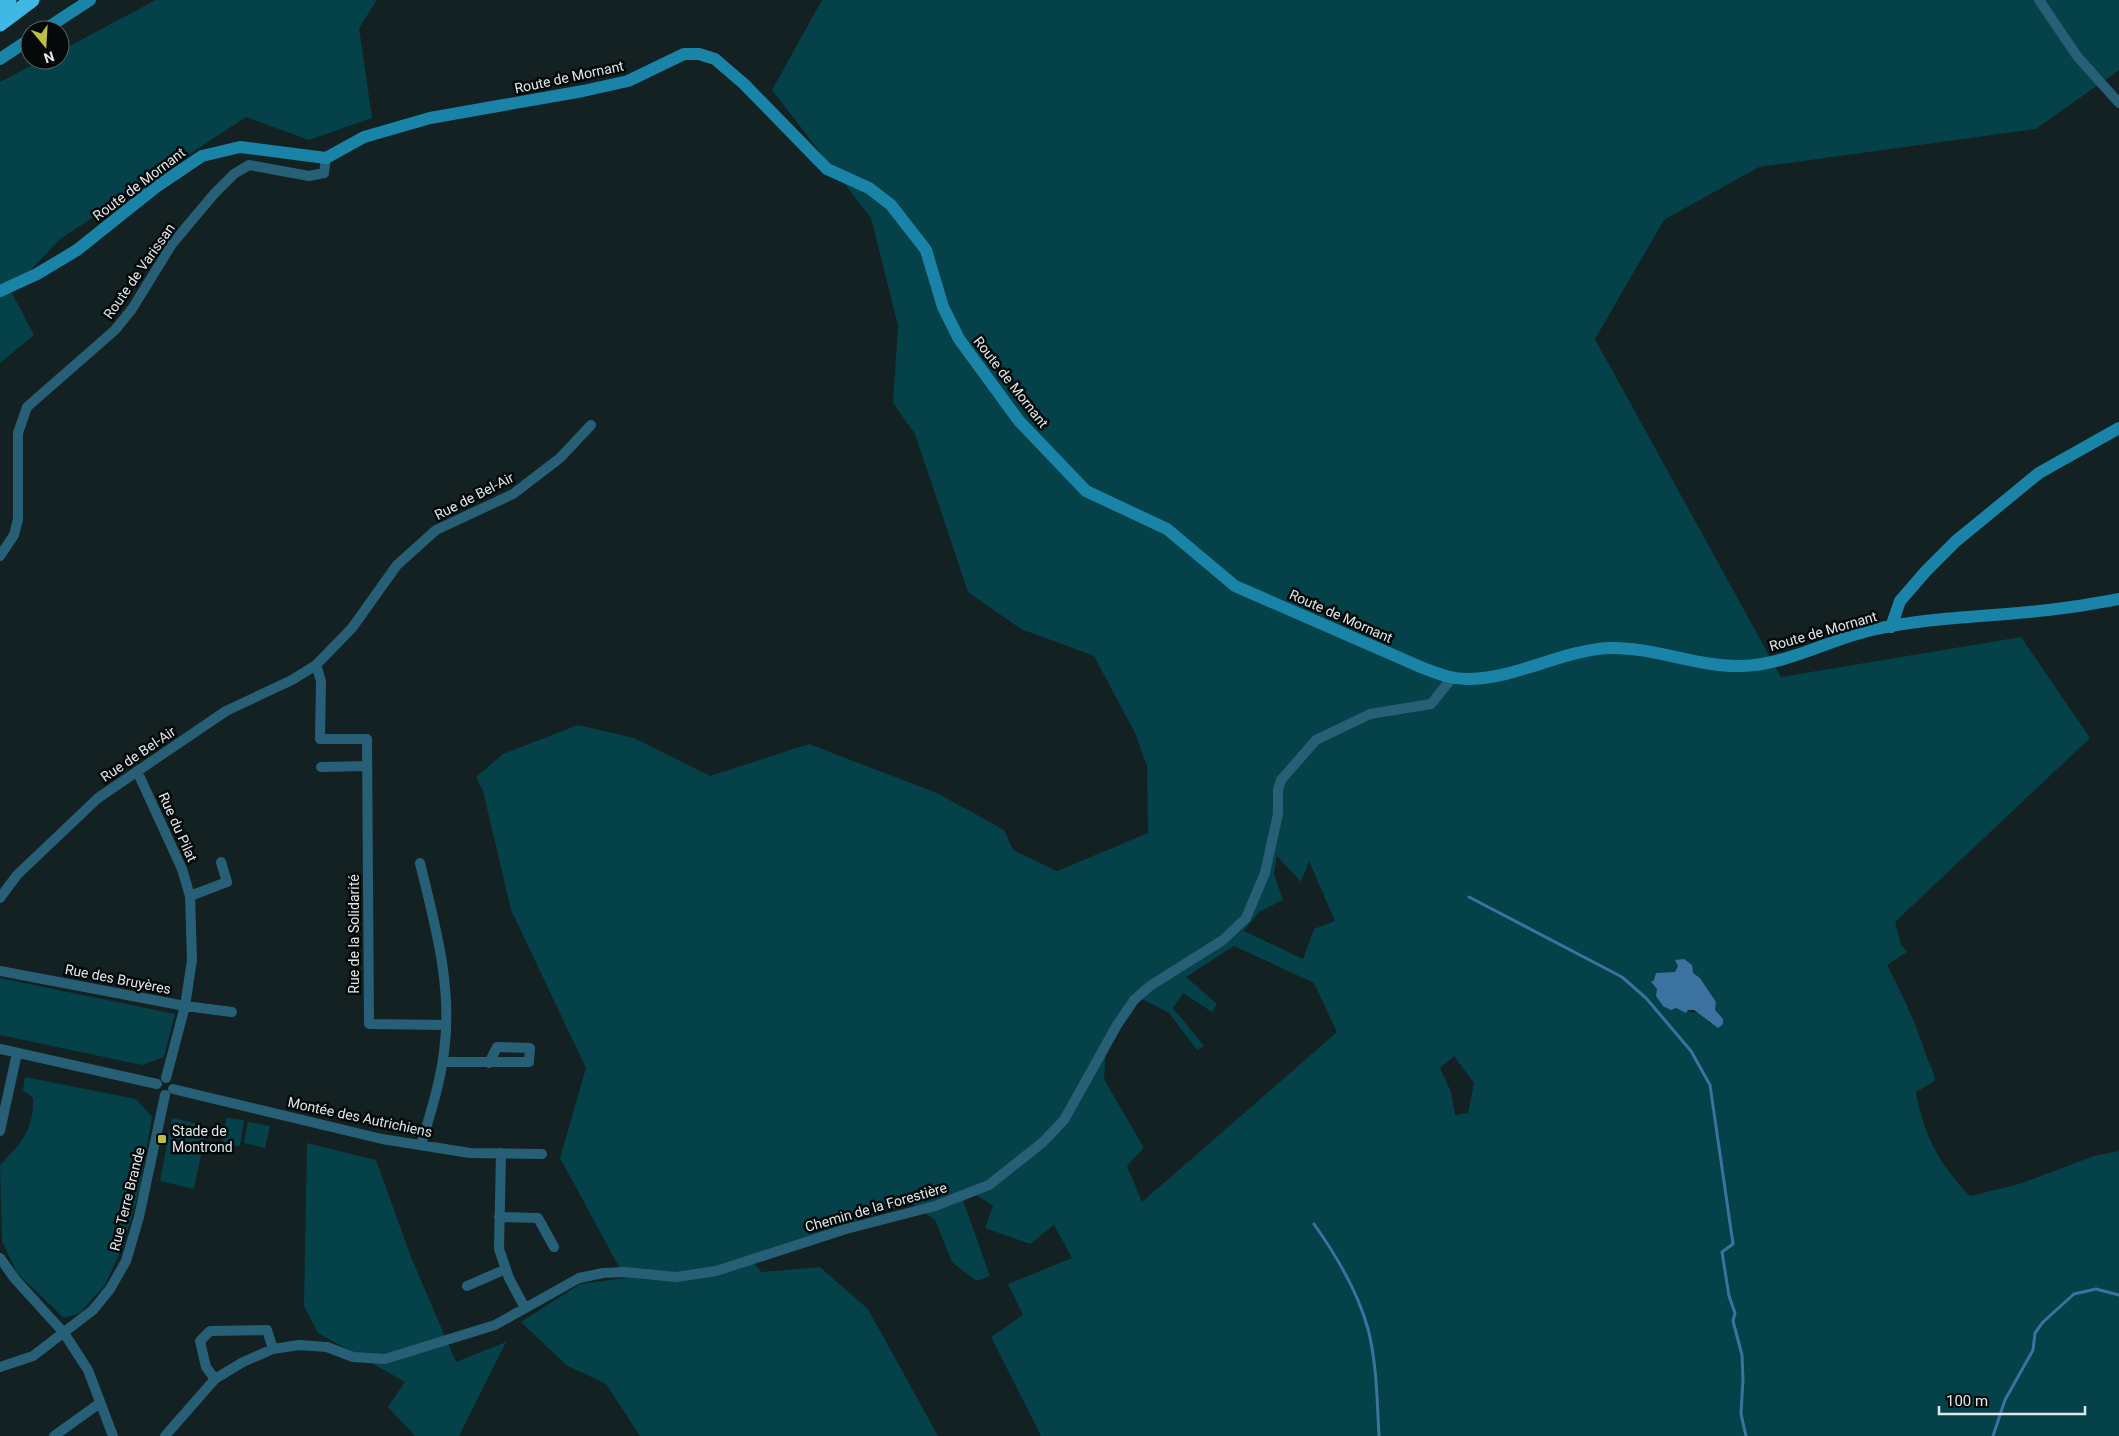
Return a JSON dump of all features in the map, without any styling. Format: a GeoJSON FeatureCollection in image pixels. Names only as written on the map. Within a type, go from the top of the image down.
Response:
{"type":"FeatureCollection","features":[{"type":"Feature","properties":{"kind":"highway"},"geometry":{"type":"LineString","coordinates":[[0,7],[9,0]]}},
{"type":"Feature","properties":{"kind":"highway"},"geometry":{"type":"LineString","coordinates":[[0,24],[32,0]]}},
{"type":"Feature","properties":{"kind":"main road"},"geometry":{"type":"LineString","coordinates":[[59,20],[90,0]]}},
{"type":"Feature","properties":{"kind":"main road"},"geometry":{"type":"LineString","coordinates":[[0,59],[20,46]]}},
{"type":"Feature","properties":{"kind":"main road","name":"Route de Mornant"},"geometry":{"type":"LineString","coordinates":[[0,291],[38,274],[77,250],[156,187],[202,156],[240,147],[326,158],[364,137],[430,118],[628,81],[684,54],[699,54],[715,59],[744,84],[827,169],[868,188],[891,205],[926,250],[943,306],[960,339],[1019,421],[1086,491],[1167,529],[1235,586],[1423,668],[1452,678],[1481,678],[1574,654],[1610,648],[1639,650],[1707,664],[1741,666],[1767,663],[1872,630],[1941,620],[2055,609],[2119,599]]}},
{"type":"Feature","properties":{"kind":"main road"},"geometry":{"type":"LineString","coordinates":[[1891,627],[1900,601],[1926,570],[1956,541],[2039,473],[2119,428]]}},
{"type":"Feature","properties":{"kind":"street"},"geometry":{"type":"LineString","coordinates":[[2039,0],[2077,56],[2119,103]]}},
{"type":"Feature","properties":{"kind":"street","name":"Route de Varissan"},"geometry":{"type":"LineString","coordinates":[[0,556],[14,535],[18,519],[18,433],[27,408],[115,330],[132,309],[172,244],[214,194],[234,174],[249,165],[309,176],[324,173],[326,158]]}},
{"type":"Feature","properties":{"kind":"street","name":"Rue de Bel-Air"},"geometry":{"type":"LineString","coordinates":[[0,898],[16,875],[98,798],[226,711],[292,680],[316,665],[352,628],[397,565],[436,530],[513,494],[560,458],[591,424]]}},
{"type":"Feature","properties":{"kind":"street"},"geometry":{"type":"LineString","coordinates":[[316,665],[321,681],[320,739],[367,739],[367,766],[321,767]]}},
{"type":"Feature","properties":{"kind":"street","name":"Chemin de la Forestière"},"geometry":{"type":"LineString","coordinates":[[165,1436],[215,1379],[243,1362],[273,1349],[299,1345],[327,1347],[354,1357],[386,1359],[495,1325],[579,1278],[603,1273],[625,1272],[676,1277],[716,1270],[846,1229],[935,1206],[989,1185],[1043,1142],[1064,1120],[1117,1025],[1134,1000],[1165,976],[1223,940],[1246,918],[1265,873],[1278,814],[1278,790],[1281,780],[1316,740],[1370,714],[1431,704],[1452,678]]}},
{"type":"Feature","properties":{"kind":"street","name":"Rue de la Solidarité"},"geometry":{"type":"LineString","coordinates":[[367,766],[369,1024],[446,1025]]}},
{"type":"Feature","properties":{"kind":"street","name":"Rue du Pilat"},"geometry":{"type":"LineString","coordinates":[[137,771],[182,868],[190,896],[192,960],[185,1006],[166,1078]]}},
{"type":"Feature","properties":{"kind":"street"},"geometry":{"type":"LineString","coordinates":[[190,896],[227,882],[221,862]]}},
{"type":"Feature","properties":{"kind":"street"},"geometry":{"type":"LineString","coordinates":[[420,863],[440,944],[446,981],[446,1025],[442,1062],[420,1145]]}},
{"type":"Feature","properties":{"kind":"street","name":"Rue des Bruyères"},"geometry":{"type":"LineString","coordinates":[[0,970],[185,1006],[232,1012]]}},
{"type":"Feature","properties":{"kind":"street"},"geometry":{"type":"LineString","coordinates":[[0,1049],[157,1084]]}},
{"type":"Feature","properties":{"kind":"street"},"geometry":{"type":"LineString","coordinates":[[0,1131],[17,1053]]}},
{"type":"Feature","properties":{"kind":"street"},"geometry":{"type":"LineString","coordinates":[[442,1062],[489,1063]]}},
{"type":"Feature","properties":{"kind":"street"},"geometry":{"type":"LineString","coordinates":[[166,1078],[172,1081],[174,1088],[170,1094],[165,1095],[157,1090],[157,1084],[159,1080],[166,1078]]}},
{"type":"Feature","properties":{"kind":"street","name":"Montée des Autrichiens"},"geometry":{"type":"LineString","coordinates":[[174,1088],[382,1139],[470,1153],[542,1154]]}},
{"type":"Feature","properties":{"kind":"street","name":"Rue Terre Brande"},"geometry":{"type":"LineString","coordinates":[[0,1367],[33,1356],[93,1310],[110,1289],[126,1261],[139,1217],[165,1095]]}},
{"type":"Feature","properties":{"kind":"street"},"geometry":{"type":"LineString","coordinates":[[501,1153],[499,1250],[524,1308]]}},
{"type":"Feature","properties":{"kind":"street"},"geometry":{"type":"LineString","coordinates":[[499,1217],[538,1218],[554,1247]]}},
{"type":"Feature","properties":{"kind":"street"},"geometry":{"type":"LineString","coordinates":[[0,1258],[15,1279],[64,1332],[88,1370],[113,1436]]}},
{"type":"Feature","properties":{"kind":"street"},"geometry":{"type":"LineString","coordinates":[[467,1286],[506,1269]]}},
{"type":"Feature","properties":{"kind":"street"},"geometry":{"type":"LineString","coordinates":[[215,1379],[206,1366],[200,1341],[210,1331],[266,1330],[273,1349]]}},
{"type":"Feature","properties":{"kind":"street"},"geometry":{"type":"LineString","coordinates":[[54,1436],[100,1403]]}},
{"type":"Feature","properties":{"kind":"shaded area"},"geometry":{"type":"Polygon","coordinates":[[[156,0],[377,0],[359,28],[372,118],[309,140],[246,117],[60,239],[11,291],[34,335],[0,363],[0,82],[23,70],[70,70],[70,46],[156,0]]]}},
{"type":"Feature","properties":{"kind":"shaded area"},"geometry":{"type":"Polygon","coordinates":[[[822,0],[2119,0],[2119,70],[2036,129],[1759,167],[1664,220],[1595,339],[1781,677],[2021,637],[2090,738],[1895,922],[1901,945],[1907,952],[1887,965],[1913,1018],[1935,1081],[1916,1092],[1928,1136],[1941,1161],[1970,1196],[2019,1184],[2094,1156],[2119,1151],[2119,1436],[1041,1436],[991,1337],[1023,1315],[1008,1284],[1072,1258],[1054,1225],[1030,1244],[985,1228],[993,1206],[969,1190],[960,1192],[990,1276],[976,1281],[952,1262],[935,1220],[910,1203],[749,1256],[761,1272],[820,1267],[868,1309],[938,1436],[640,1436],[606,1384],[566,1365],[521,1322],[580,1284],[625,1278],[560,1158],[586,1068],[511,910],[483,791],[476,777],[503,754],[578,725],[634,738],[710,776],[809,744],[937,793],[1004,830],[1013,850],[1057,871],[1148,833],[1147,766],[1135,733],[1094,656],[1021,629],[968,592],[915,434],[893,403],[898,326],[871,218],[772,90],[822,0]],[[1277,856],[1274,874],[1283,900],[1259,912],[1244,931],[1303,959],[1314,929],[1335,921],[1309,861],[1301,882],[1277,856]],[[1234,946],[1186,977],[1217,1004],[1212,1012],[1183,993],[1173,1008],[1204,1046],[1197,1050],[1169,1013],[1134,995],[1107,1034],[1104,1079],[1144,1148],[1127,1166],[1142,1202],[1337,1032],[1314,983],[1234,946]],[[1678,966],[1675,972],[1662,973],[1651,982],[1676,1008],[1698,1013],[1707,1019],[1711,1025],[1716,1002],[1700,978],[1678,966]],[[1454,1056],[1440,1068],[1451,1092],[1455,1115],[1468,1113],[1474,1083],[1454,1056]]]}},
{"type":"Feature","properties":{"kind":"shaded area"},"geometry":{"type":"Polygon","coordinates":[[[0,978],[175,1014],[164,1057],[142,1065],[0,1035],[0,978]]]}},
{"type":"Feature","properties":{"kind":"shaded area"},"geometry":{"type":"Polygon","coordinates":[[[25,1077],[136,1099],[152,1117],[139,1192],[123,1246],[105,1285],[80,1313],[64,1318],[17,1273],[2,1241],[0,1165],[20,1143],[29,1127],[33,1109],[33,1098],[23,1090],[25,1077]]]}},
{"type":"Feature","properties":{"kind":"shaded area"},"geometry":{"type":"Polygon","coordinates":[[[172,1118],[207,1126],[194,1189],[160,1181],[172,1118]]]}},
{"type":"Feature","properties":{"kind":"shaded area"},"geometry":{"type":"Polygon","coordinates":[[[226,1118],[244,1120],[240,1146],[222,1144],[226,1118]]]}},
{"type":"Feature","properties":{"kind":"shaded area"},"geometry":{"type":"Polygon","coordinates":[[[248,1122],[270,1126],[265,1148],[244,1143],[248,1122]]]}},
{"type":"Feature","properties":{"kind":"shaded area"},"geometry":{"type":"Polygon","coordinates":[[[307,1143],[376,1160],[411,1257],[456,1362],[506,1342],[459,1436],[415,1436],[388,1407],[405,1382],[318,1333],[304,1306],[307,1143]]]}},
{"type":"Feature","properties":{"kind":"water"},"geometry":{"type":"Polygon","coordinates":[[[1684,959],[1692,965],[1693,973],[1700,978],[1716,1002],[1715,1010],[1723,1019],[1723,1024],[1718,1028],[1694,1010],[1688,1010],[1686,1013],[1676,1008],[1671,1010],[1663,1006],[1656,996],[1657,989],[1651,982],[1654,980],[1656,973],[1675,972],[1678,966],[1675,960],[1684,959]]]}},
{"type":"Feature","properties":{"kind":"waterway"},"geometry":{"type":"LineString","coordinates":[[1469,897],[1622,977],[1646,998],[1691,1051],[1710,1085],[1733,1244],[1722,1252],[1729,1296],[1735,1313],[1733,1321],[1742,1355],[1741,1414],[1746,1436]]}},
{"type":"Feature","properties":{"kind":"waterway"},"geometry":{"type":"LineString","coordinates":[[1314,1224],[1345,1274],[1364,1315],[1375,1369],[1379,1436]]}},
{"type":"Feature","properties":{"kind":"waterway"},"geometry":{"type":"LineString","coordinates":[[1993,1436],[2005,1400],[2033,1350],[2035,1333],[2043,1322],[2074,1294],[2096,1289],[2119,1295]]}},
{"type":"Feature","properties":{"kind":"place","name":"Stade de Montrond"},"geometry":{"type":"Point","coordinates":[162,1139]}}]}
